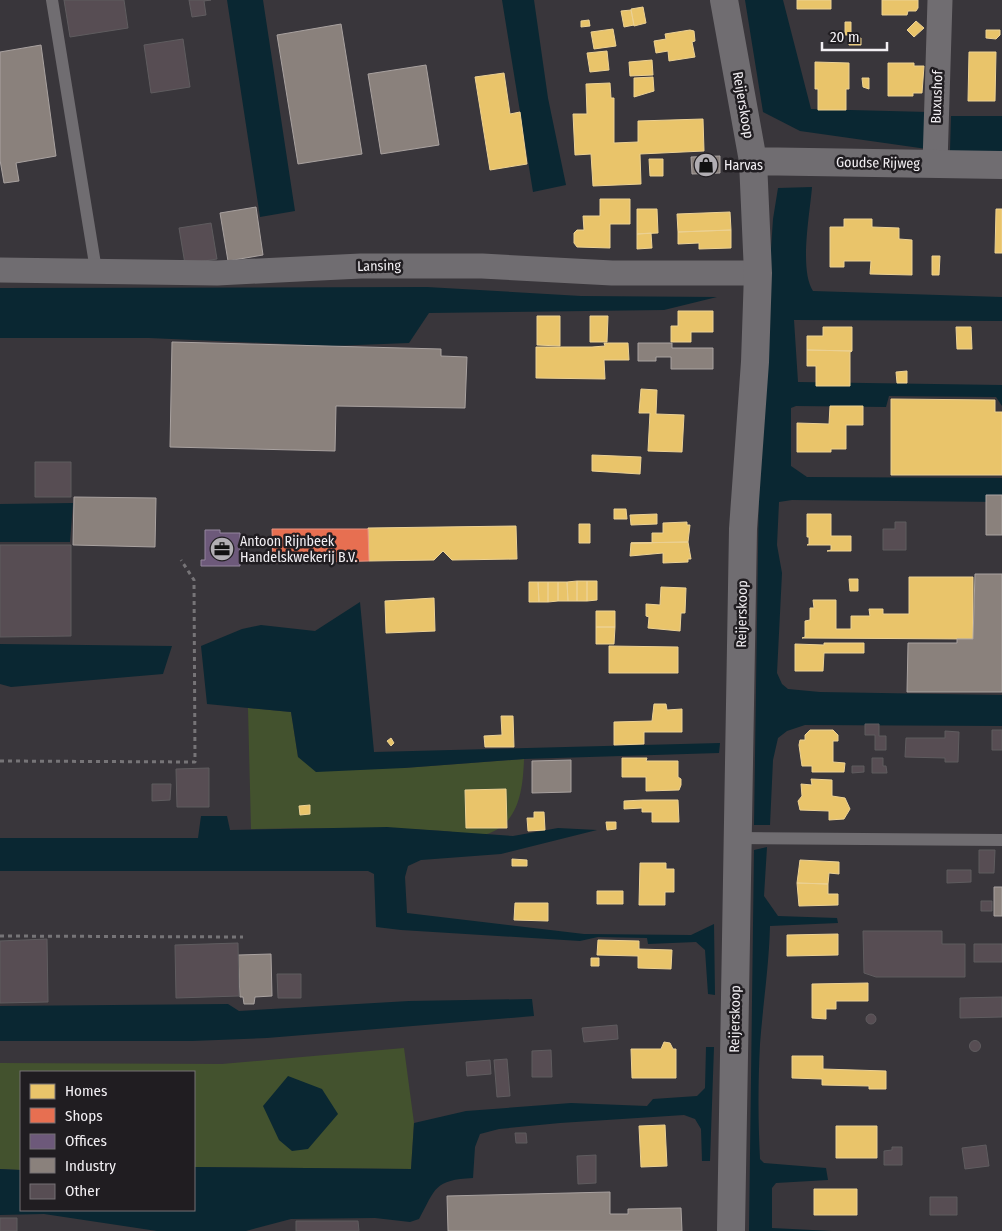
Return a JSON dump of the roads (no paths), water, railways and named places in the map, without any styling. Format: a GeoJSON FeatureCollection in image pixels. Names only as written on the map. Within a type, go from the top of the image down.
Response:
{"type":"FeatureCollection","features":[{"type":"Feature","properties":{"kind":"street","name":"Reijerskoop"},"geometry":{"type":"LineString","coordinates":[[724,0],[753,161],[758,273],[755,362],[744,529],[744,838],[731,1231]]}},
{"type":"Feature","properties":{"kind":"street","name":"Buxushof"},"geometry":{"type":"LineString","coordinates":[[935,158],[940,0]]}},
{"type":"Feature","properties":{"kind":"street","name":"Goudse Rijweg"},"geometry":{"type":"LineString","coordinates":[[753,161],[935,158],[1002,165]]}},
{"type":"Feature","properties":{"kind":"street","name":"Lansing"},"geometry":{"type":"LineString","coordinates":[[0,270],[217,273],[361,266],[482,266],[612,273],[758,273]]}},
{"type":"Feature","properties":{"kind":"lane"},"geometry":{"type":"LineString","coordinates":[[52,0],[96,270]]}},
{"type":"Feature","properties":{"kind":"lane"},"geometry":{"type":"LineString","coordinates":[[744,838],[1002,840]]}},
{"type":"Feature","properties":{"kind":"water"},"geometry":{"type":"Polygon","coordinates":[[[227,0],[263,0],[295,211],[260,217],[227,0]]]}},
{"type":"Feature","properties":{"kind":"water"},"geometry":{"type":"Polygon","coordinates":[[[502,0],[534,0],[548,98],[566,185],[533,192],[502,0]]]}},
{"type":"Feature","properties":{"kind":"water"},"geometry":{"type":"Polygon","coordinates":[[[745,0],[783,0],[811,109],[928,112],[927,149],[800,131],[763,112],[745,0]]]}},
{"type":"Feature","properties":{"kind":"water"},"geometry":{"type":"Polygon","coordinates":[[[951,116],[1002,116],[1002,152],[950,151],[951,116]]]}},
{"type":"Feature","properties":{"kind":"water"},"geometry":{"type":"Polygon","coordinates":[[[812,187],[806,256],[809,282],[813,291],[1002,297],[1002,321],[794,320],[798,382],[1002,385],[1002,406],[996,397],[889,396],[886,407],[796,406],[791,408],[791,466],[807,477],[1002,478],[1002,502],[792,500],[779,502],[777,545],[782,573],[777,673],[782,684],[788,689],[820,692],[1002,695],[1002,726],[805,725],[787,731],[778,738],[773,760],[770,825],[754,825],[760,416],[773,219],[778,188],[812,187]]]}},
{"type":"Feature","properties":{"kind":"water"},"geometry":{"type":"Polygon","coordinates":[[[427,287],[581,296],[717,297],[664,310],[429,313],[409,343],[332,346],[149,338],[0,338],[0,288],[427,287]]]}},
{"type":"Feature","properties":{"kind":"water"},"geometry":{"type":"Polygon","coordinates":[[[73,503],[70,542],[0,542],[0,504],[73,503]]]}},
{"type":"Feature","properties":{"kind":"water"},"geometry":{"type":"Polygon","coordinates":[[[360,602],[374,752],[720,743],[719,753],[524,759],[316,772],[298,757],[291,712],[207,704],[201,646],[242,629],[261,625],[315,631],[360,602]]]}},
{"type":"Feature","properties":{"kind":"water"},"geometry":{"type":"Polygon","coordinates":[[[0,644],[172,646],[163,674],[11,687],[0,684],[0,644]]]}},
{"type":"Feature","properties":{"kind":"water"},"geometry":{"type":"Polygon","coordinates":[[[201,816],[227,816],[230,830],[387,827],[513,836],[558,828],[597,830],[501,854],[421,860],[408,866],[405,877],[407,913],[584,934],[691,935],[714,924],[715,995],[708,994],[705,950],[696,942],[648,944],[647,938],[598,937],[580,941],[376,927],[374,874],[368,871],[0,871],[0,838],[198,838],[201,816]]]}},
{"type":"Feature","properties":{"kind":"water"},"geometry":{"type":"Polygon","coordinates":[[[767,847],[764,896],[778,916],[837,918],[838,923],[770,926],[759,1058],[760,1159],[764,1163],[826,1168],[828,1180],[776,1183],[772,1188],[772,1228],[832,1231],[749,1231],[754,850],[767,847]]]}},
{"type":"Feature","properties":{"kind":"water"},"geometry":{"type":"Polygon","coordinates":[[[532,999],[534,1016],[267,1038],[192,1041],[0,1041],[0,1006],[228,1004],[239,1011],[409,1001],[532,999]]]}},
{"type":"Feature","properties":{"kind":"water"},"geometry":{"type":"Polygon","coordinates":[[[706,1047],[714,1047],[710,1161],[702,1161],[701,1129],[695,1119],[684,1115],[499,1129],[480,1134],[475,1147],[473,1178],[450,1181],[443,1184],[433,1193],[419,1219],[410,1222],[375,1218],[291,1219],[246,1231],[157,1231],[44,1214],[0,1215],[0,1169],[20,1170],[20,1211],[195,1211],[195,1167],[411,1169],[414,1123],[466,1111],[571,1103],[647,1106],[653,1099],[697,1096],[705,1088],[706,1047]]]}},
{"type":"Feature","properties":{"kind":"water"},"geometry":{"type":"Polygon","coordinates":[[[288,1076],[322,1089],[338,1114],[308,1149],[292,1151],[279,1140],[263,1106],[288,1076]]]}},
{"type":"Feature","properties":{"kind":"place","name":"Harvas"},"geometry":{"type":"Point","coordinates":[706,165]}},
{"type":"Feature","properties":{"kind":"place","name":"Antoon Rijnbeek Handelskwekerij B.V."},"geometry":{"type":"Point","coordinates":[222,549]}}]}
